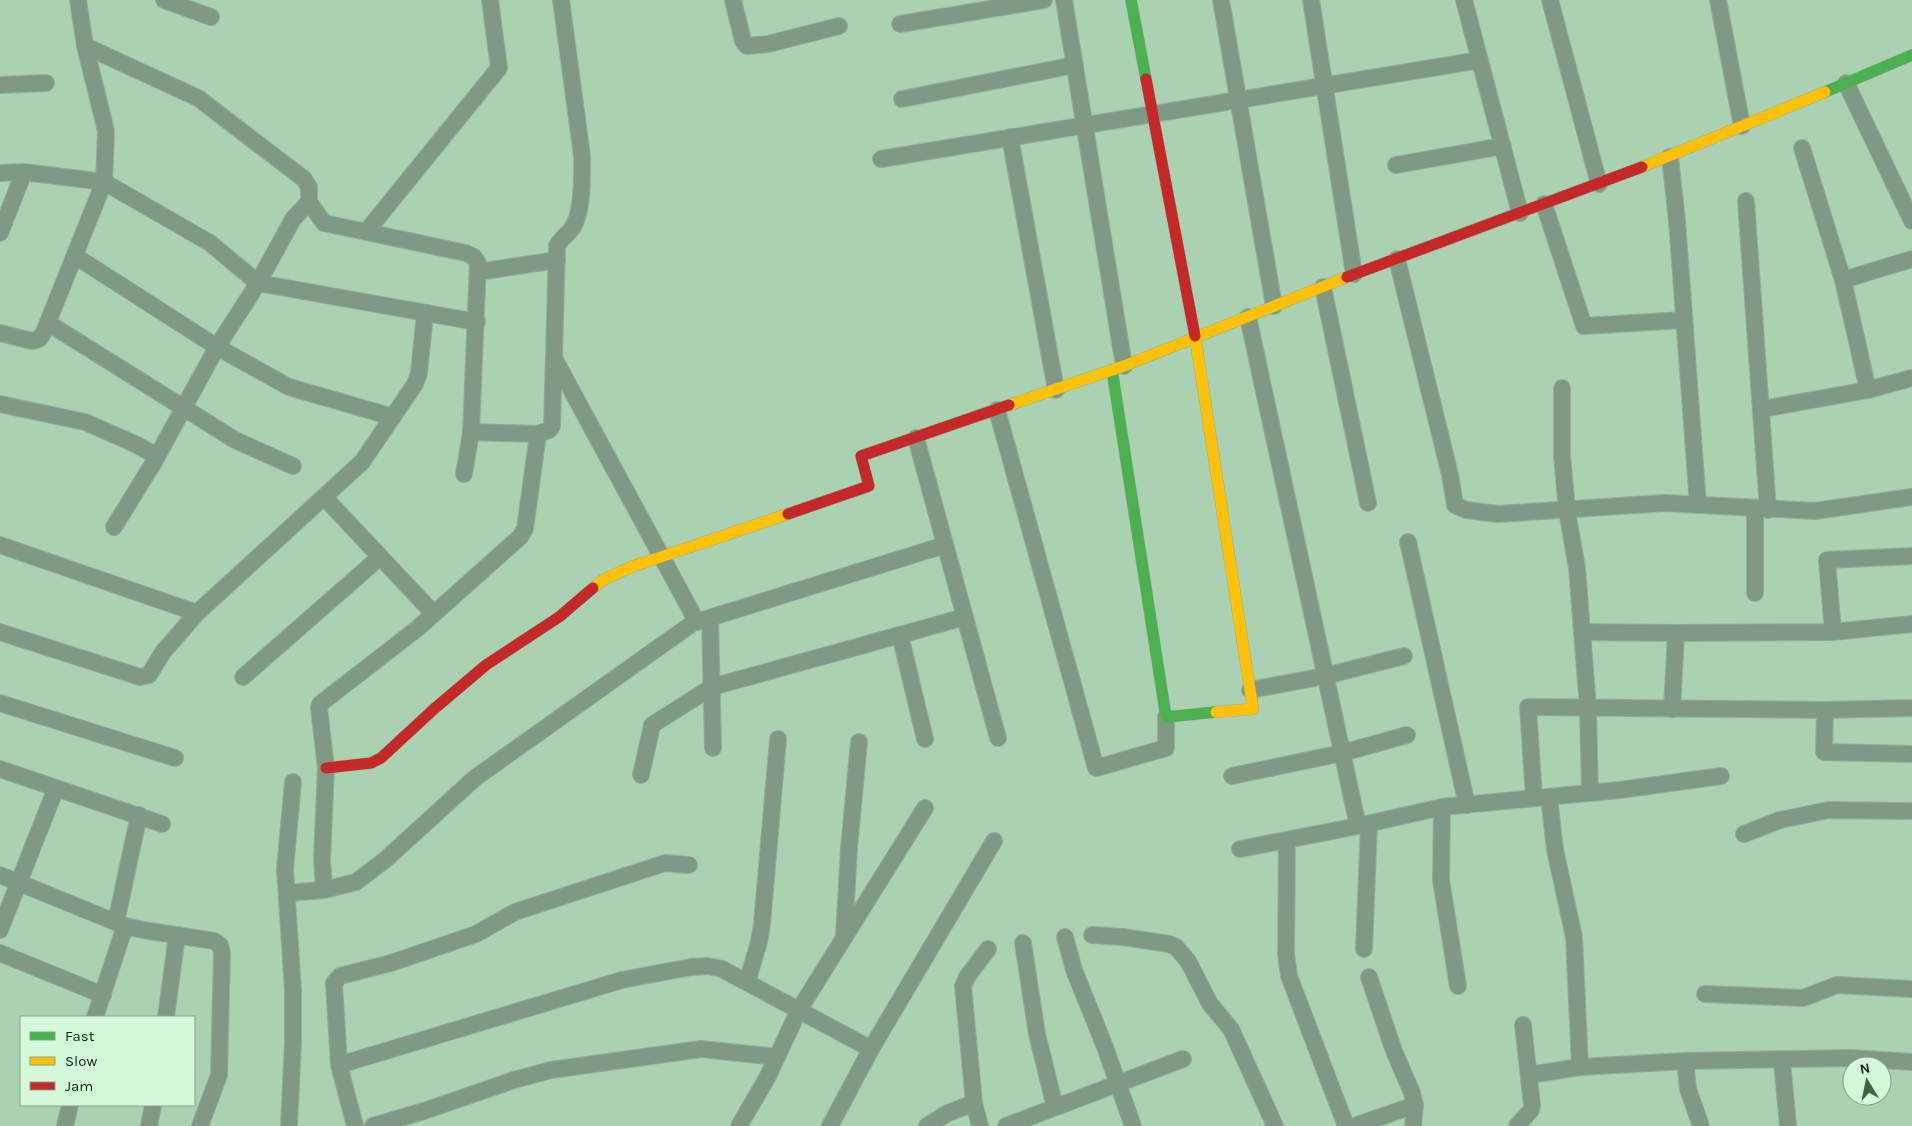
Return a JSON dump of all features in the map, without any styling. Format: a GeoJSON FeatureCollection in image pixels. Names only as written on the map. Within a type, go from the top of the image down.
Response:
{"type":"FeatureCollection","features":[{"type":"Feature","properties":{"kind":"street"},"geometry":{"type":"LineString","coordinates":[[0,333],[32,341],[39,339],[48,323],[104,182],[106,131],[85,46],[78,0]]}},
{"type":"Feature","properties":{"kind":"street"},"geometry":{"type":"LineString","coordinates":[[164,0],[211,17]]}},
{"type":"Feature","properties":{"kind":"street"},"geometry":{"type":"LineString","coordinates":[[366,232],[499,68],[490,0]]}},
{"type":"Feature","properties":{"kind":"street"},"geometry":{"type":"LineString","coordinates":[[471,432],[538,434],[549,430],[552,426],[557,246],[561,238],[573,228],[577,218],[582,177],[582,156],[562,0]]}},
{"type":"Feature","properties":{"kind":"street"},"geometry":{"type":"LineString","coordinates":[[733,0],[747,46],[768,44],[839,26]]}},
{"type":"Feature","properties":{"kind":"street"},"geometry":{"type":"LineString","coordinates":[[900,24],[1044,0]]}},
{"type":"Feature","properties":{"kind":"street"},"geometry":{"type":"LineString","coordinates":[[997,410],[1096,768],[1166,748],[1166,717],[1085,125],[1064,0]]}},
{"type":"Feature","properties":{"kind":"street"},"geometry":{"type":"LineString","coordinates":[[1131,0],[1195,338],[1253,709],[1166,717]]}},
{"type":"Feature","properties":{"kind":"street"},"geometry":{"type":"LineString","coordinates":[[1221,0],[1274,306]]}},
{"type":"Feature","properties":{"kind":"street"},"geometry":{"type":"LineString","coordinates":[[1311,0],[1354,274]]}},
{"type":"Feature","properties":{"kind":"street"},"geometry":{"type":"LineString","coordinates":[[1464,0],[1520,213]]}},
{"type":"Feature","properties":{"kind":"street"},"geometry":{"type":"LineString","coordinates":[[1550,0],[1599,184]]}},
{"type":"Feature","properties":{"kind":"street"},"geometry":{"type":"LineString","coordinates":[[1718,0],[1742,126]]}},
{"type":"Feature","properties":{"kind":"street"},"geometry":{"type":"LineString","coordinates":[[85,46],[198,98],[304,179],[309,187],[308,202],[293,219],[258,283],[216,346],[157,456],[114,528]]}},
{"type":"Feature","properties":{"kind":"street"},"geometry":{"type":"LineString","coordinates":[[326,768],[371,763],[381,758],[434,709],[486,665],[559,618],[603,580],[631,567],[869,486],[862,456],[1118,368],[1354,274],[1670,157],[1912,56]]}},
{"type":"Feature","properties":{"kind":"street"},"geometry":{"type":"LineString","coordinates":[[881,159],[1480,60]]}},
{"type":"Feature","properties":{"kind":"street"},"geometry":{"type":"LineString","coordinates":[[902,99],[1075,65]]}},
{"type":"Feature","properties":{"kind":"street"},"geometry":{"type":"LineString","coordinates":[[0,85],[46,83]]}},
{"type":"Feature","properties":{"kind":"street"},"geometry":{"type":"LineString","coordinates":[[1846,83],[1912,221]]}},
{"type":"Feature","properties":{"kind":"street"},"geometry":{"type":"LineString","coordinates":[[1010,137],[1056,390]]}},
{"type":"Feature","properties":{"kind":"street"},"geometry":{"type":"LineString","coordinates":[[1396,165],[1502,146]]}},
{"type":"Feature","properties":{"kind":"street"},"geometry":{"type":"LineString","coordinates":[[1802,148],[1842,280],[1868,390]]}},
{"type":"Feature","properties":{"kind":"street"},"geometry":{"type":"LineString","coordinates":[[1670,157],[1677,221],[1698,505]]}},
{"type":"Feature","properties":{"kind":"street"},"geometry":{"type":"LineString","coordinates":[[0,232],[24,172]]}},
{"type":"Feature","properties":{"kind":"street"},"geometry":{"type":"LineString","coordinates":[[0,173],[24,172],[104,182],[210,243],[258,283],[477,322]]}},
{"type":"Feature","properties":{"kind":"street"},"geometry":{"type":"LineString","coordinates":[[1746,201],[1762,409],[1761,509],[1755,593]]}},
{"type":"Feature","properties":{"kind":"street"},"geometry":{"type":"LineString","coordinates":[[308,202],[324,223],[474,256],[478,263],[477,322],[471,432],[464,474]]}},
{"type":"Feature","properties":{"kind":"street"},"geometry":{"type":"LineString","coordinates":[[1544,204],[1584,326],[1684,320]]}},
{"type":"Feature","properties":{"kind":"street"},"geometry":{"type":"LineString","coordinates":[[75,256],[216,346],[289,387],[393,417]]}},
{"type":"Feature","properties":{"kind":"street"},"geometry":{"type":"LineString","coordinates":[[1397,259],[1450,475],[1455,506],[1466,510],[1498,514],[1567,511],[1600,506],[1655,504],[1815,511],[1912,498]]}},
{"type":"Feature","properties":{"kind":"street"},"geometry":{"type":"LineString","coordinates":[[1842,280],[1912,259]]}},
{"type":"Feature","properties":{"kind":"street"},"geometry":{"type":"LineString","coordinates":[[478,272],[557,260]]}},
{"type":"Feature","properties":{"kind":"street"},"geometry":{"type":"LineString","coordinates":[[1323,287],[1368,503]]}},
{"type":"Feature","properties":{"kind":"street"},"geometry":{"type":"LineString","coordinates":[[0,632],[140,677],[149,675],[163,652],[197,613],[362,462],[415,384],[419,373],[425,313]]}},
{"type":"Feature","properties":{"kind":"street"},"geometry":{"type":"LineString","coordinates":[[1248,317],[1342,752],[1364,825],[1364,949]]}},
{"type":"Feature","properties":{"kind":"street"},"geometry":{"type":"LineString","coordinates":[[48,323],[235,440],[293,466]]}},
{"type":"Feature","properties":{"kind":"street"},"geometry":{"type":"LineString","coordinates":[[554,358],[663,557],[703,620],[712,687],[713,748]]}},
{"type":"Feature","properties":{"kind":"street"},"geometry":{"type":"LineString","coordinates":[[1762,409],[1868,390],[1912,378]]}},
{"type":"Feature","properties":{"kind":"street"},"geometry":{"type":"LineString","coordinates":[[1562,388],[1562,455],[1567,511],[1577,568],[1588,708],[1590,793]]}},
{"type":"Feature","properties":{"kind":"street"},"geometry":{"type":"LineString","coordinates":[[0,404],[85,422],[157,456]]}},
{"type":"Feature","properties":{"kind":"street"},"geometry":{"type":"LineString","coordinates":[[324,890],[322,859],[326,768],[320,704],[434,614],[520,537],[525,529],[538,434]]}},
{"type":"Feature","properties":{"kind":"street"},"geometry":{"type":"LineString","coordinates":[[916,438],[998,738]]}},
{"type":"Feature","properties":{"kind":"street"},"geometry":{"type":"LineString","coordinates":[[324,497],[434,614]]}},
{"type":"Feature","properties":{"kind":"street"},"geometry":{"type":"LineString","coordinates":[[1408,542],[1467,805]]}},
{"type":"Feature","properties":{"kind":"street"},"geometry":{"type":"LineString","coordinates":[[0,545],[197,613]]}},
{"type":"Feature","properties":{"kind":"street"},"geometry":{"type":"LineString","coordinates":[[288,893],[324,890],[356,882],[385,860],[475,778],[703,620],[945,545]]}},
{"type":"Feature","properties":{"kind":"street"},"geometry":{"type":"LineString","coordinates":[[1833,632],[1827,560],[1912,556]]}},
{"type":"Feature","properties":{"kind":"street"},"geometry":{"type":"LineString","coordinates":[[243,677],[380,557]]}},
{"type":"Feature","properties":{"kind":"street"},"geometry":{"type":"LineString","coordinates":[[641,775],[652,725],[712,687],[965,617]]}},
{"type":"Feature","properties":{"kind":"street"},"geometry":{"type":"LineString","coordinates":[[1582,632],[1833,632],[1912,624]]}},
{"type":"Feature","properties":{"kind":"street"},"geometry":{"type":"LineString","coordinates":[[1672,709],[1676,633]]}},
{"type":"Feature","properties":{"kind":"street"},"geometry":{"type":"LineString","coordinates":[[900,635],[925,739]]}},
{"type":"Feature","properties":{"kind":"street"},"geometry":{"type":"LineString","coordinates":[[1250,690],[1325,676],[1404,656]]}},
{"type":"Feature","properties":{"kind":"street"},"geometry":{"type":"LineString","coordinates":[[0,703],[175,758]]}},
{"type":"Feature","properties":{"kind":"street"},"geometry":{"type":"LineString","coordinates":[[1580,1067],[1574,937],[1555,850],[1541,798],[1528,707],[1825,710],[1912,708]]}},
{"type":"Feature","properties":{"kind":"street"},"geometry":{"type":"LineString","coordinates":[[1825,710],[1824,752],[1912,754]]}},
{"type":"Feature","properties":{"kind":"street"},"geometry":{"type":"LineString","coordinates":[[1232,776],[1342,752],[1407,735]]}},
{"type":"Feature","properties":{"kind":"street"},"geometry":{"type":"LineString","coordinates":[[747,982],[759,942],[762,924],[778,739]]}},
{"type":"Feature","properties":{"kind":"street"},"geometry":{"type":"LineString","coordinates":[[844,938],[849,848],[860,742]]}},
{"type":"Feature","properties":{"kind":"street"},"geometry":{"type":"LineString","coordinates":[[0,769],[162,824]]}},
{"type":"Feature","properties":{"kind":"street"},"geometry":{"type":"LineString","coordinates":[[1240,849],[1364,825],[1442,807],[1590,793],[1721,776]]}},
{"type":"Feature","properties":{"kind":"street"},"geometry":{"type":"LineString","coordinates":[[289,1126],[293,1042],[293,991],[285,869],[293,782]]}},
{"type":"Feature","properties":{"kind":"street"},"geometry":{"type":"LineString","coordinates":[[0,930],[56,788]]}},
{"type":"Feature","properties":{"kind":"street"},"geometry":{"type":"LineString","coordinates":[[1442,807],[1441,880],[1458,986]]}},
{"type":"Feature","properties":{"kind":"street"},"geometry":{"type":"LineString","coordinates":[[739,1126],[767,1078],[799,1010],[924,808]]}},
{"type":"Feature","properties":{"kind":"street"},"geometry":{"type":"LineString","coordinates":[[1744,834],[1780,820],[1829,810],[1912,811]]}},
{"type":"Feature","properties":{"kind":"street"},"geometry":{"type":"LineString","coordinates":[[95,1016],[103,995],[121,924],[139,815]]}},
{"type":"Feature","properties":{"kind":"street"},"geometry":{"type":"LineString","coordinates":[[1287,840],[1286,954],[1288,976],[1346,1126]]}},
{"type":"Feature","properties":{"kind":"street"},"geometry":{"type":"LineString","coordinates":[[830,1126],[871,1049],[994,841]]}},
{"type":"Feature","properties":{"kind":"street"},"geometry":{"type":"LineString","coordinates":[[356,1126],[339,1065],[334,983],[340,976],[391,963],[476,934],[515,912],[655,866],[665,863],[690,865]]}},
{"type":"Feature","properties":{"kind":"street"},"geometry":{"type":"LineString","coordinates":[[0,875],[121,924],[214,941],[220,945],[222,953],[219,1076],[200,1126]]}},
{"type":"Feature","properties":{"kind":"street"},"geometry":{"type":"LineString","coordinates":[[166,1016],[177,935]]}},
{"type":"Feature","properties":{"kind":"street"},"geometry":{"type":"LineString","coordinates":[[1092,935],[1123,937],[1169,944],[1176,947],[1188,961],[1210,1004],[1231,1029],[1275,1126]]}},
{"type":"Feature","properties":{"kind":"street"},"geometry":{"type":"LineString","coordinates":[[1065,938],[1074,970],[1118,1082],[1133,1126]]}},
{"type":"Feature","properties":{"kind":"street"},"geometry":{"type":"LineString","coordinates":[[1023,943],[1037,1034],[1055,1107]]}},
{"type":"Feature","properties":{"kind":"street"},"geometry":{"type":"LineString","coordinates":[[980,1126],[974,1103],[963,986],[966,977],[988,949]]}},
{"type":"Feature","properties":{"kind":"street"},"geometry":{"type":"LineString","coordinates":[[0,953],[103,995]]}},
{"type":"Feature","properties":{"kind":"street"},"geometry":{"type":"LineString","coordinates":[[339,1065],[622,980],[692,967],[708,966],[722,969],[871,1049]]}},
{"type":"Feature","properties":{"kind":"street"},"geometry":{"type":"LineString","coordinates":[[1369,977],[1394,1051],[1412,1092],[1415,1105],[1413,1126]]}},
{"type":"Feature","properties":{"kind":"street"},"geometry":{"type":"LineString","coordinates":[[1705,994],[1803,998],[1837,985],[1912,989]]}},
{"type":"Feature","properties":{"kind":"street"},"geometry":{"type":"LineString","coordinates":[[1517,1126],[1531,1110],[1532,1105],[1523,1025]]}},
{"type":"Feature","properties":{"kind":"street"},"geometry":{"type":"LineString","coordinates":[[373,1126],[424,1111],[514,1080],[551,1070],[701,1049],[777,1057]]}},
{"type":"Feature","properties":{"kind":"street"},"geometry":{"type":"LineString","coordinates":[[1529,1075],[1580,1067],[1684,1061],[1851,1058],[1912,1062]]}},
{"type":"Feature","properties":{"kind":"street"},"geometry":{"type":"LineString","coordinates":[[1006,1126],[1118,1082],[1183,1059]]}},
{"type":"Feature","properties":{"kind":"street"},"geometry":{"type":"LineString","coordinates":[[1782,1060],[1788,1126]]}},
{"type":"Feature","properties":{"kind":"street"},"geometry":{"type":"LineString","coordinates":[[1684,1061],[1688,1090],[1701,1126]]}},
{"type":"Feature","properties":{"kind":"street"},"geometry":{"type":"LineString","coordinates":[[927,1126],[948,1113],[974,1103]]}},
{"type":"Feature","properties":{"kind":"street"},"geometry":{"type":"LineString","coordinates":[[1354,1126],[1415,1105]]}},
{"type":"Feature","properties":{"kind":"street"},"geometry":{"type":"LineString","coordinates":[[65,1126],[70,1106]]}},
{"type":"Feature","properties":{"kind":"street"},"geometry":{"type":"LineString","coordinates":[[149,1126],[153,1106]]}},
{"type":"Feature","properties":{"kind":"traffic: fast"},"geometry":{"type":"LineString","coordinates":[[1131,0],[1146,79]]}},
{"type":"Feature","properties":{"kind":"traffic: fast"},"geometry":{"type":"LineString","coordinates":[[1825,92],[1912,55]]}},
{"type":"Feature","properties":{"kind":"traffic: fast"},"geometry":{"type":"LineString","coordinates":[[1112,370],[1166,717],[1216,712]]}},
{"type":"Feature","properties":{"kind":"traffic: slow"},"geometry":{"type":"LineString","coordinates":[[1642,167],[1825,92]]}},
{"type":"Feature","properties":{"kind":"traffic: slow"},"geometry":{"type":"LineString","coordinates":[[1009,405],[1124,366],[1347,277]]}},
{"type":"Feature","properties":{"kind":"traffic: slow"},"geometry":{"type":"LineString","coordinates":[[1195,336],[1253,709],[1216,712]]}},
{"type":"Feature","properties":{"kind":"traffic: slow"},"geometry":{"type":"LineString","coordinates":[[593,588],[603,580],[631,567],[788,514]]}},
{"type":"Feature","properties":{"kind":"traffic: jam"},"geometry":{"type":"LineString","coordinates":[[1146,79],[1195,336]]}},
{"type":"Feature","properties":{"kind":"traffic: jam"},"geometry":{"type":"LineString","coordinates":[[1347,277],[1642,167]]}},
{"type":"Feature","properties":{"kind":"traffic: jam"},"geometry":{"type":"LineString","coordinates":[[788,514],[869,486],[861,456],[1009,405]]}},
{"type":"Feature","properties":{"kind":"traffic: jam"},"geometry":{"type":"LineString","coordinates":[[326,768],[371,763],[381,758],[434,709],[486,665],[559,617],[593,588]]}}]}
